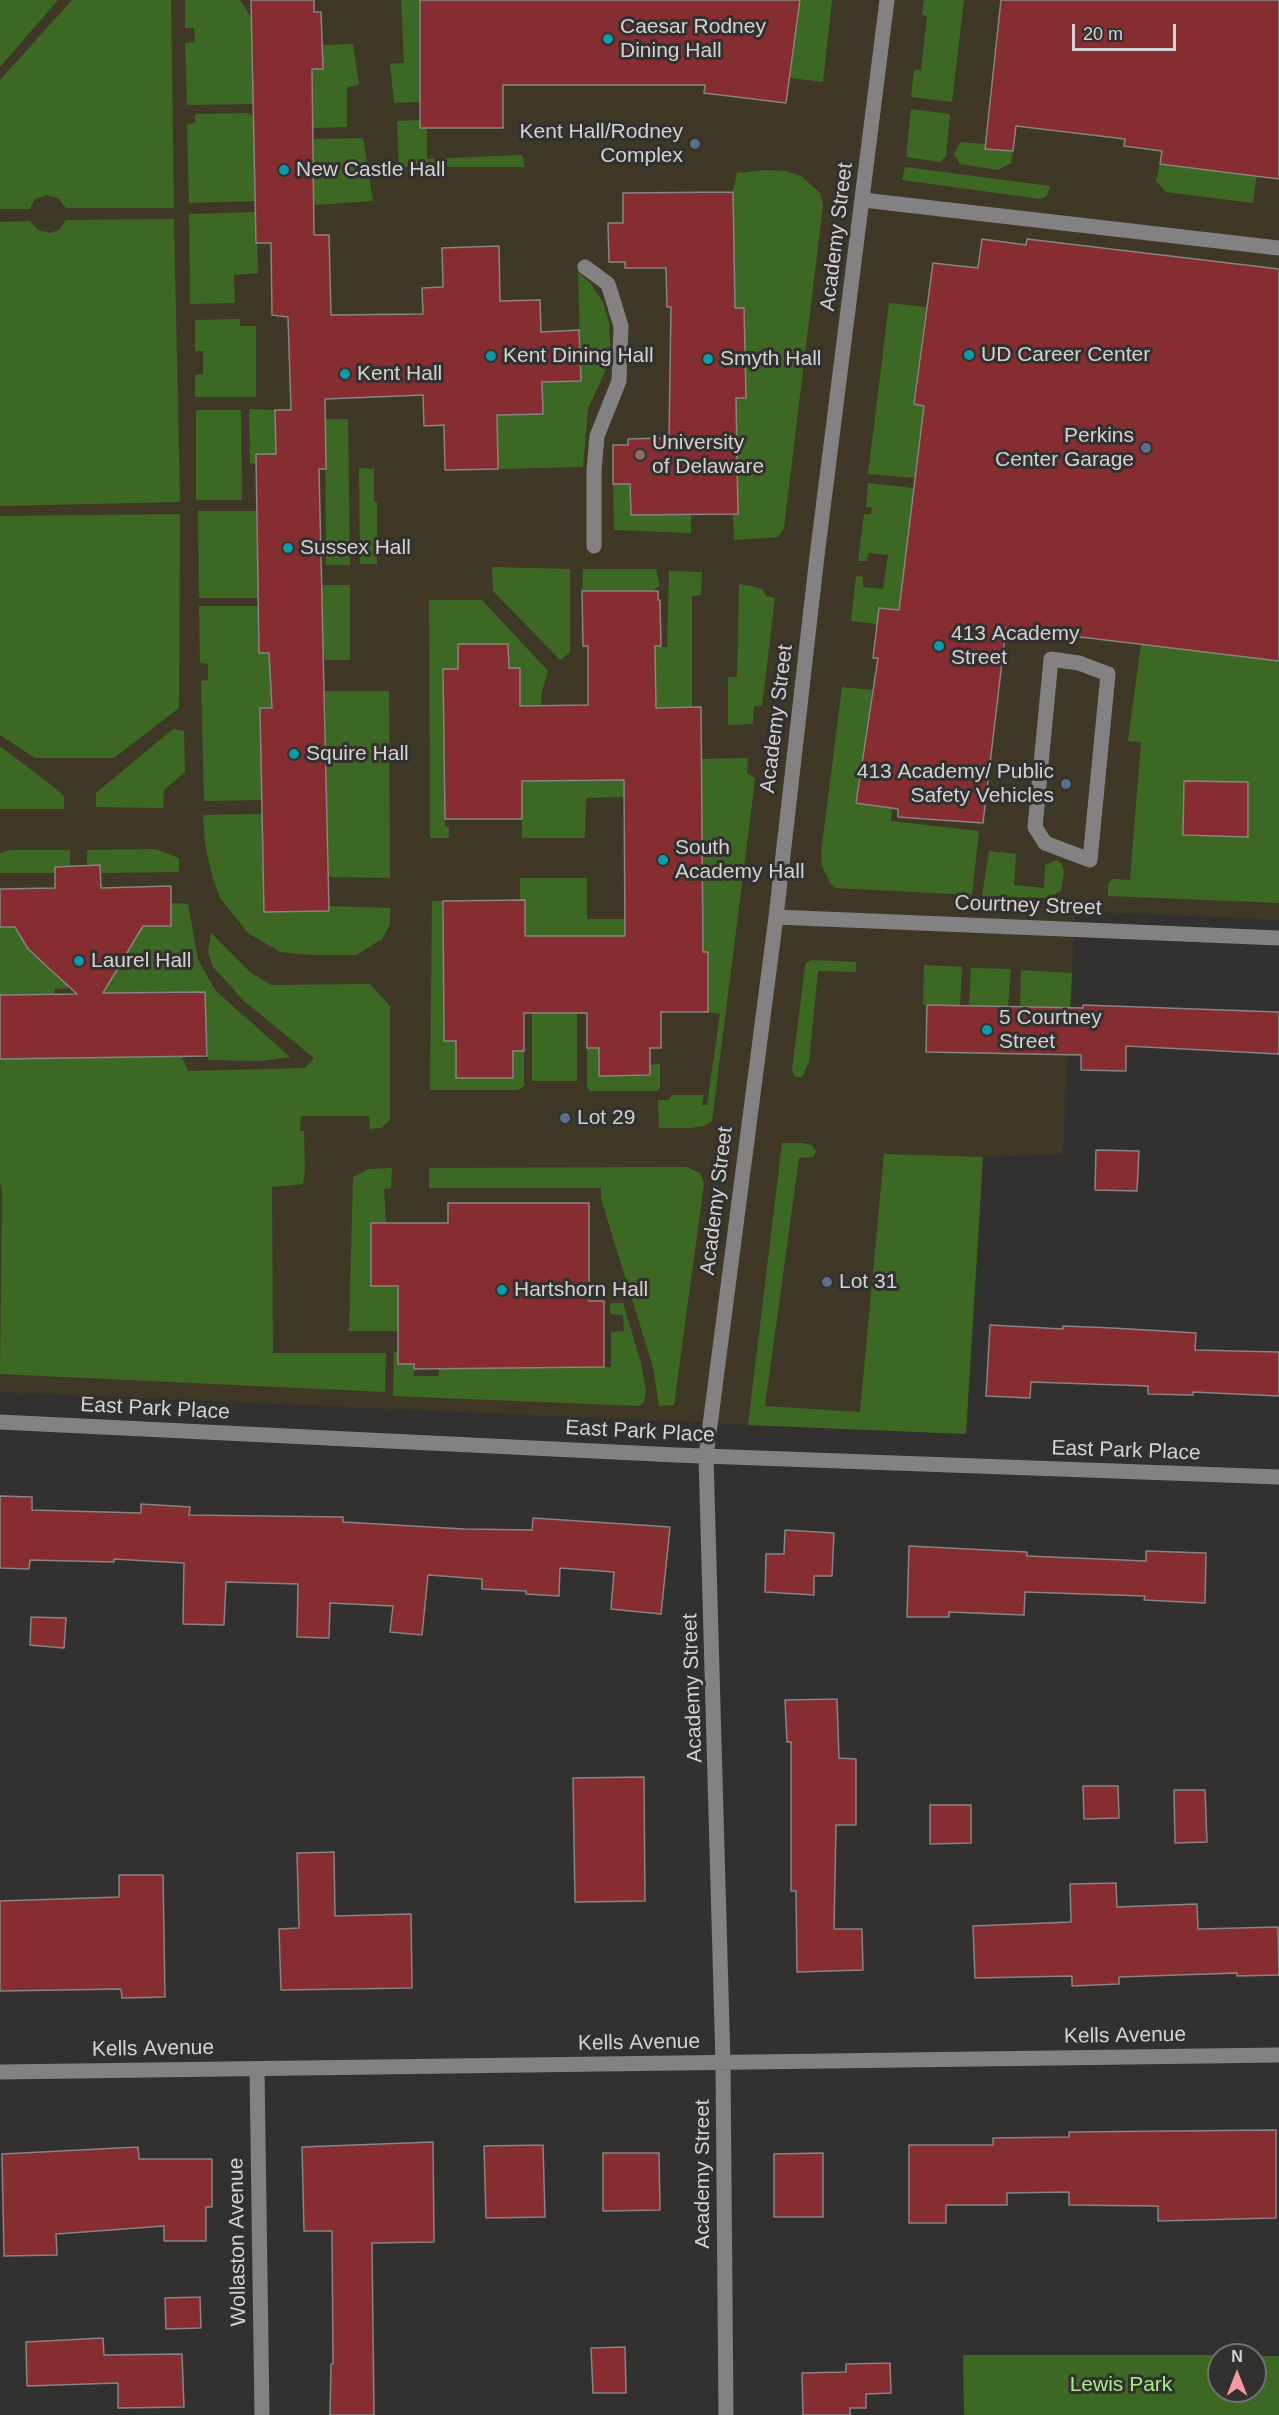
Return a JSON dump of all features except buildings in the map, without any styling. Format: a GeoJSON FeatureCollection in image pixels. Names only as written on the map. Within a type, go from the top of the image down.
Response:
{"type":"FeatureCollection","features":[{"type":"Feature","properties":{"kind":"street","name":"Academy Street"},"geometry":{"type":"LineString","coordinates":[[726,2415],[723,2063],[706,1456],[776,916],[820,534],[887,0]]}},
{"type":"Feature","properties":{"kind":"street"},"geometry":{"type":"LineString","coordinates":[[863,200],[1279,248]]}},
{"type":"Feature","properties":{"kind":"street"},"geometry":{"type":"LineString","coordinates":[[585,267],[608,284],[621,326],[619,381],[597,436],[594,471],[594,546]]}},
{"type":"Feature","properties":{"kind":"street"},"geometry":{"type":"LineString","coordinates":[[1051,659],[1079,663],[1108,674],[1090,860],[1045,843],[1035,827],[1051,659]]}},
{"type":"Feature","properties":{"kind":"street","name":"Courtney Street"},"geometry":{"type":"LineString","coordinates":[[776,916],[1279,938]]}},
{"type":"Feature","properties":{"kind":"street","name":"East Park Place"},"geometry":{"type":"LineString","coordinates":[[0,1422],[706,1456],[1279,1477]]}},
{"type":"Feature","properties":{"kind":"street","name":"Kells Avenue"},"geometry":{"type":"LineString","coordinates":[[0,2072],[1279,2055]]}},
{"type":"Feature","properties":{"kind":"street","name":"Wollaston Avenue"},"geometry":{"type":"LineString","coordinates":[[257,2068],[262,2415]]}},
{"type":"Feature","properties":{"kind":"shaded area","name":"University of Delaware"},"geometry":{"type":"Polygon","coordinates":[[[0,0],[1279,0],[1279,920],[1075,911],[1063,1154],[983,1157],[966,1434],[0,1392],[0,0]]]}},
{"type":"Feature","properties":{"kind":"green space"},"geometry":{"type":"Polygon","coordinates":[[[0,0],[58,0],[0,67],[0,0]]]}},
{"type":"Feature","properties":{"kind":"green space"},"geometry":{"type":"Polygon","coordinates":[[[72,0],[171,0],[174,208],[66,208],[58,198],[46,195],[34,200],[30,209],[0,209],[0,80],[72,0]]]}},
{"type":"Feature","properties":{"kind":"green space"},"geometry":{"type":"Polygon","coordinates":[[[185,0],[240,0],[252,19],[255,104],[187,105],[185,43],[195,42],[194,28],[185,28],[185,0]]]}},
{"type":"Feature","properties":{"kind":"green space"},"geometry":{"type":"Polygon","coordinates":[[[401,0],[420,0],[420,102],[394,103],[390,64],[404,63],[401,0]]]}},
{"type":"Feature","properties":{"kind":"green space"},"geometry":{"type":"Polygon","coordinates":[[[800,0],[832,0],[823,82],[790,78],[800,0]]]}},
{"type":"Feature","properties":{"kind":"green space"},"geometry":{"type":"Polygon","coordinates":[[[924,0],[964,0],[952,102],[911,97],[914,70],[921,70],[927,16],[922,15],[924,0]]]}},
{"type":"Feature","properties":{"kind":"green space"},"geometry":{"type":"Polygon","coordinates":[[[353,44],[359,85],[347,87],[347,127],[313,128],[312,69],[323,69],[322,45],[353,44]]]}},
{"type":"Feature","properties":{"kind":"green space"},"geometry":{"type":"Polygon","coordinates":[[[911,109],[950,114],[946,156],[940,162],[906,157],[911,109]]]}},
{"type":"Feature","properties":{"kind":"green space"},"geometry":{"type":"Polygon","coordinates":[[[248,113],[254,116],[256,201],[189,203],[187,124],[195,123],[195,114],[248,113]]]}},
{"type":"Feature","properties":{"kind":"green space"},"geometry":{"type":"Polygon","coordinates":[[[420,120],[420,128],[427,128],[427,159],[522,155],[525,167],[399,167],[397,121],[420,120]]]}},
{"type":"Feature","properties":{"kind":"green space"},"geometry":{"type":"Polygon","coordinates":[[[363,138],[373,201],[314,205],[313,139],[363,138]]]}},
{"type":"Feature","properties":{"kind":"green space"},"geometry":{"type":"Polygon","coordinates":[[[960,142],[985,144],[985,149],[1013,151],[1011,163],[998,170],[960,164],[954,154],[960,142]]]}},
{"type":"Feature","properties":{"kind":"green space"},"geometry":{"type":"Polygon","coordinates":[[[1259,159],[1253,203],[1166,192],[1156,181],[1160,164],[1213,171],[1259,159]]]}},
{"type":"Feature","properties":{"kind":"green space"},"geometry":{"type":"Polygon","coordinates":[[[905,167],[1050,186],[1047,196],[1040,199],[902,180],[905,167]]]}},
{"type":"Feature","properties":{"kind":"green space"},"geometry":{"type":"Polygon","coordinates":[[[765,170],[786,171],[801,176],[820,193],[823,205],[784,528],[778,537],[734,540],[733,514],[738,514],[736,398],[746,398],[744,308],[735,308],[733,191],[737,173],[765,170]]]}},
{"type":"Feature","properties":{"kind":"green space"},"geometry":{"type":"Polygon","coordinates":[[[256,212],[258,273],[234,275],[235,303],[190,304],[189,214],[256,212]]]}},
{"type":"Feature","properties":{"kind":"green space"},"geometry":{"type":"Polygon","coordinates":[[[174,219],[180,502],[0,506],[0,222],[30,221],[38,230],[50,233],[59,230],[66,220],[174,219]]]}},
{"type":"Feature","properties":{"kind":"green space"},"geometry":{"type":"Polygon","coordinates":[[[578,272],[591,284],[603,302],[609,322],[610,344],[607,367],[588,409],[583,467],[498,469],[497,415],[543,414],[542,382],[581,381],[578,272]]]}},
{"type":"Feature","properties":{"kind":"green space"},"geometry":{"type":"Polygon","coordinates":[[[889,303],[926,307],[914,404],[924,406],[915,478],[868,474],[889,303]]]}},
{"type":"Feature","properties":{"kind":"green space"},"geometry":{"type":"Polygon","coordinates":[[[240,319],[240,326],[256,326],[256,397],[195,397],[195,375],[203,374],[203,351],[195,351],[195,320],[240,319]]]}},
{"type":"Feature","properties":{"kind":"green space"},"geometry":{"type":"Polygon","coordinates":[[[249,409],[275,410],[276,454],[256,454],[256,464],[250,463],[249,409]]]}},
{"type":"Feature","properties":{"kind":"green space"},"geometry":{"type":"Polygon","coordinates":[[[196,410],[241,410],[242,500],[196,500],[196,410]]]}},
{"type":"Feature","properties":{"kind":"green space"},"geometry":{"type":"Polygon","coordinates":[[[325,419],[348,419],[350,565],[326,565],[325,419]]]}},
{"type":"Feature","properties":{"kind":"green space"},"geometry":{"type":"Polygon","coordinates":[[[359,468],[374,469],[374,502],[377,502],[377,564],[360,564],[359,468]]]}},
{"type":"Feature","properties":{"kind":"green space"},"geometry":{"type":"Polygon","coordinates":[[[868,483],[914,488],[900,610],[879,608],[877,624],[851,621],[856,576],[863,577],[863,587],[883,589],[888,555],[868,553],[867,561],[858,561],[864,514],[871,514],[872,507],[866,507],[868,483]]]}},
{"type":"Feature","properties":{"kind":"green space"},"geometry":{"type":"Polygon","coordinates":[[[613,484],[630,484],[631,515],[691,515],[691,533],[614,530],[613,484]]]}},
{"type":"Feature","properties":{"kind":"green space"},"geometry":{"type":"Polygon","coordinates":[[[198,511],[256,511],[258,598],[199,598],[198,511]]]}},
{"type":"Feature","properties":{"kind":"green space"},"geometry":{"type":"Polygon","coordinates":[[[180,514],[179,708],[114,758],[35,758],[0,735],[0,516],[180,514]]]}},
{"type":"Feature","properties":{"kind":"green space"},"geometry":{"type":"Polygon","coordinates":[[[492,567],[570,569],[570,652],[560,660],[493,591],[492,567]]]}},
{"type":"Feature","properties":{"kind":"green space"},"geometry":{"type":"Polygon","coordinates":[[[583,569],[656,569],[660,586],[651,591],[582,591],[583,569]]]}},
{"type":"Feature","properties":{"kind":"green space"},"geometry":{"type":"Polygon","coordinates":[[[669,571],[702,572],[701,595],[692,596],[692,707],[656,708],[655,647],[667,647],[669,571]]]}},
{"type":"Feature","properties":{"kind":"green space"},"geometry":{"type":"Polygon","coordinates":[[[739,584],[756,587],[763,590],[766,596],[775,598],[762,706],[754,706],[753,724],[728,725],[728,677],[737,677],[739,584]]]}},
{"type":"Feature","properties":{"kind":"green space"},"geometry":{"type":"Polygon","coordinates":[[[320,585],[350,585],[350,660],[325,660],[324,653],[321,653],[320,585]]]}},
{"type":"Feature","properties":{"kind":"green space"},"geometry":{"type":"Polygon","coordinates":[[[429,600],[482,600],[548,671],[541,695],[542,706],[520,706],[520,669],[509,668],[508,644],[458,644],[458,669],[443,669],[445,826],[449,827],[449,838],[430,838],[429,600]]]}},
{"type":"Feature","properties":{"kind":"green space"},"geometry":{"type":"Polygon","coordinates":[[[199,606],[258,606],[259,652],[269,653],[272,708],[260,708],[262,800],[204,801],[201,681],[208,680],[208,664],[200,663],[199,606]]]}},
{"type":"Feature","properties":{"kind":"green space"},"geometry":{"type":"Polygon","coordinates":[[[1141,644],[1279,661],[1279,903],[1108,896],[1108,884],[1112,879],[1130,880],[1141,742],[1128,741],[1141,644]]]}},
{"type":"Feature","properties":{"kind":"green space"},"geometry":{"type":"Polygon","coordinates":[[[842,687],[872,690],[864,760],[861,761],[856,803],[892,808],[891,821],[979,831],[972,895],[836,888],[831,884],[822,866],[821,853],[842,687]]]}},
{"type":"Feature","properties":{"kind":"green space"},"geometry":{"type":"Polygon","coordinates":[[[325,691],[389,691],[390,878],[328,877],[325,691]]]}},
{"type":"Feature","properties":{"kind":"green space"},"geometry":{"type":"Polygon","coordinates":[[[173,729],[184,731],[185,772],[164,790],[163,808],[96,807],[96,793],[173,729]]]}},
{"type":"Feature","properties":{"kind":"green space"},"geometry":{"type":"Polygon","coordinates":[[[0,746],[59,791],[64,796],[64,809],[0,809],[0,746]]]}},
{"type":"Feature","properties":{"kind":"green space"},"geometry":{"type":"Polygon","coordinates":[[[748,758],[747,773],[755,778],[712,1121],[704,1126],[690,1128],[659,1128],[658,1100],[669,1100],[672,1095],[704,1095],[702,1105],[707,1105],[720,1014],[708,1012],[708,952],[703,952],[701,759],[748,758]]]}},
{"type":"Feature","properties":{"kind":"green space"},"geometry":{"type":"Polygon","coordinates":[[[624,780],[624,797],[586,798],[585,838],[522,838],[522,781],[624,780]]]}},
{"type":"Feature","properties":{"kind":"green space"},"geometry":{"type":"Polygon","coordinates":[[[262,814],[264,912],[329,911],[329,906],[390,908],[390,924],[382,939],[356,955],[311,955],[280,952],[248,933],[220,898],[205,844],[203,815],[262,814]]]}},
{"type":"Feature","properties":{"kind":"green space"},"geometry":{"type":"Polygon","coordinates":[[[155,849],[179,858],[179,872],[100,873],[87,866],[87,850],[155,849]]]}},
{"type":"Feature","properties":{"kind":"green space"},"geometry":{"type":"Polygon","coordinates":[[[10,850],[70,850],[70,866],[55,873],[0,873],[0,853],[10,850]]]}},
{"type":"Feature","properties":{"kind":"green space"},"geometry":{"type":"Polygon","coordinates":[[[989,851],[1016,854],[1014,885],[1044,888],[1045,865],[1056,860],[1062,864],[1064,872],[1061,891],[1047,898],[982,896],[989,851]]]}},
{"type":"Feature","properties":{"kind":"green space"},"geometry":{"type":"Polygon","coordinates":[[[520,878],[587,878],[587,919],[625,919],[625,936],[525,936],[525,901],[520,900],[520,878]]]}},
{"type":"Feature","properties":{"kind":"green space"},"geometry":{"type":"Polygon","coordinates":[[[432,901],[443,901],[444,1041],[456,1041],[456,1078],[513,1078],[513,1051],[524,1051],[524,1086],[518,1090],[430,1090],[432,901]]]}},
{"type":"Feature","properties":{"kind":"green space"},"geometry":{"type":"Polygon","coordinates":[[[171,903],[188,904],[198,960],[216,991],[290,1057],[261,1061],[208,1060],[205,992],[106,993],[106,988],[121,958],[128,951],[142,926],[171,926],[171,903]]]}},
{"type":"Feature","properties":{"kind":"green space"},"geometry":{"type":"Polygon","coordinates":[[[0,927],[15,927],[28,949],[37,957],[47,964],[69,972],[69,988],[55,989],[54,994],[0,995],[0,927]]]}},
{"type":"Feature","properties":{"kind":"green space"},"geometry":{"type":"Polygon","coordinates":[[[211,933],[250,972],[271,985],[370,984],[390,1006],[390,1120],[381,1128],[370,1129],[369,1116],[301,1116],[300,1131],[304,1131],[303,1184],[272,1187],[273,1353],[386,1353],[385,1392],[0,1374],[2,1191],[0,1182],[0,1059],[182,1057],[188,1071],[305,1068],[314,1058],[244,1001],[213,967],[208,952],[211,933]]]}},
{"type":"Feature","properties":{"kind":"green space"},"geometry":{"type":"Polygon","coordinates":[[[812,960],[856,962],[856,972],[818,971],[809,1062],[802,1077],[795,1077],[792,1070],[805,967],[806,963],[812,960]]]}},
{"type":"Feature","properties":{"kind":"green space"},"geometry":{"type":"Polygon","coordinates":[[[924,965],[962,967],[960,1006],[923,1005],[924,965]]]}},
{"type":"Feature","properties":{"kind":"green space"},"geometry":{"type":"Polygon","coordinates":[[[971,968],[1011,969],[1008,1007],[969,1006],[971,968]]]}},
{"type":"Feature","properties":{"kind":"green space"},"geometry":{"type":"Polygon","coordinates":[[[1021,970],[1072,973],[1068,1055],[1020,1007],[1021,970]]]}},
{"type":"Feature","properties":{"kind":"green space"},"geometry":{"type":"Polygon","coordinates":[[[532,1013],[577,1013],[577,1081],[532,1081],[532,1013]]]}},
{"type":"Feature","properties":{"kind":"green space"},"geometry":{"type":"Polygon","coordinates":[[[587,1048],[599,1048],[599,1076],[650,1075],[650,1065],[660,1064],[660,1088],[657,1091],[590,1091],[587,1087],[587,1048]]]}},
{"type":"Feature","properties":{"kind":"green space"},"geometry":{"type":"Polygon","coordinates":[[[782,1143],[812,1145],[816,1151],[813,1157],[799,1158],[765,1406],[860,1412],[884,1154],[983,1157],[966,1434],[748,1425],[782,1143]]]}},
{"type":"Feature","properties":{"kind":"green space"},"geometry":{"type":"Polygon","coordinates":[[[686,1167],[700,1173],[704,1184],[674,1405],[659,1406],[653,1367],[601,1199],[601,1188],[429,1188],[429,1168],[686,1167]]]}},
{"type":"Feature","properties":{"kind":"green space"},"geometry":{"type":"Polygon","coordinates":[[[392,1168],[391,1188],[384,1189],[386,1223],[371,1224],[371,1286],[418,1286],[398,1331],[349,1331],[353,1177],[369,1169],[392,1168]]]}},
{"type":"Feature","properties":{"kind":"green space"},"geometry":{"type":"Polygon","coordinates":[[[610,1303],[623,1303],[641,1363],[646,1390],[644,1402],[639,1406],[393,1396],[394,1352],[398,1352],[414,1364],[414,1376],[439,1376],[439,1364],[446,1369],[611,1367],[611,1332],[624,1331],[623,1315],[610,1314],[610,1303]]]}},
{"type":"Feature","properties":{"kind":"green space","name":"Lewis Park"},"geometry":{"type":"Polygon","coordinates":[[[963,2355],[1207,2355],[1207,2403],[1267,2403],[1267,2356],[1279,2356],[1279,2415],[964,2415],[963,2355]]]}},
{"type":"Feature","properties":{"kind":"place","name":"Caesar Rodney Dining Hall"},"geometry":{"type":"Point","coordinates":[608,39]}},
{"type":"Feature","properties":{"kind":"place","name":"Kent Hall/Rodney Complex"},"geometry":{"type":"Point","coordinates":[695,144]}},
{"type":"Feature","properties":{"kind":"place","name":"New Castle Hall"},"geometry":{"type":"Point","coordinates":[284,170]}},
{"type":"Feature","properties":{"kind":"place","name":"UD Career Center"},"geometry":{"type":"Point","coordinates":[969,355]}},
{"type":"Feature","properties":{"kind":"place","name":"Kent Dining Hall"},"geometry":{"type":"Point","coordinates":[491,356]}},
{"type":"Feature","properties":{"kind":"place","name":"Smyth Hall"},"geometry":{"type":"Point","coordinates":[708,359]}},
{"type":"Feature","properties":{"kind":"place","name":"Kent Hall"},"geometry":{"type":"Point","coordinates":[345,374]}},
{"type":"Feature","properties":{"kind":"place","name":"Perkins Center Garage"},"geometry":{"type":"Point","coordinates":[1146,448]}},
{"type":"Feature","properties":{"kind":"place","name":"University of Delaware"},"geometry":{"type":"Point","coordinates":[640,455]}},
{"type":"Feature","properties":{"kind":"place","name":"Sussex Hall"},"geometry":{"type":"Point","coordinates":[288,548]}},
{"type":"Feature","properties":{"kind":"place","name":"413 Academy Street"},"geometry":{"type":"Point","coordinates":[939,646]}},
{"type":"Feature","properties":{"kind":"place","name":"Squire Hall"},"geometry":{"type":"Point","coordinates":[294,754]}},
{"type":"Feature","properties":{"kind":"place","name":"413 Academy/ Public Safety Vehicles"},"geometry":{"type":"Point","coordinates":[1066,784]}},
{"type":"Feature","properties":{"kind":"place","name":"South Academy Hall"},"geometry":{"type":"Point","coordinates":[663,860]}},
{"type":"Feature","properties":{"kind":"place","name":"Laurel Hall"},"geometry":{"type":"Point","coordinates":[79,961]}},
{"type":"Feature","properties":{"kind":"place","name":"5 Courtney Street"},"geometry":{"type":"Point","coordinates":[987,1030]}},
{"type":"Feature","properties":{"kind":"place","name":"Lot 29"},"geometry":{"type":"Point","coordinates":[565,1118]}},
{"type":"Feature","properties":{"kind":"place","name":"Lot 31"},"geometry":{"type":"Point","coordinates":[827,1282]}},
{"type":"Feature","properties":{"kind":"place","name":"Hartshorn Hall"},"geometry":{"type":"Point","coordinates":[502,1290]}}]}
